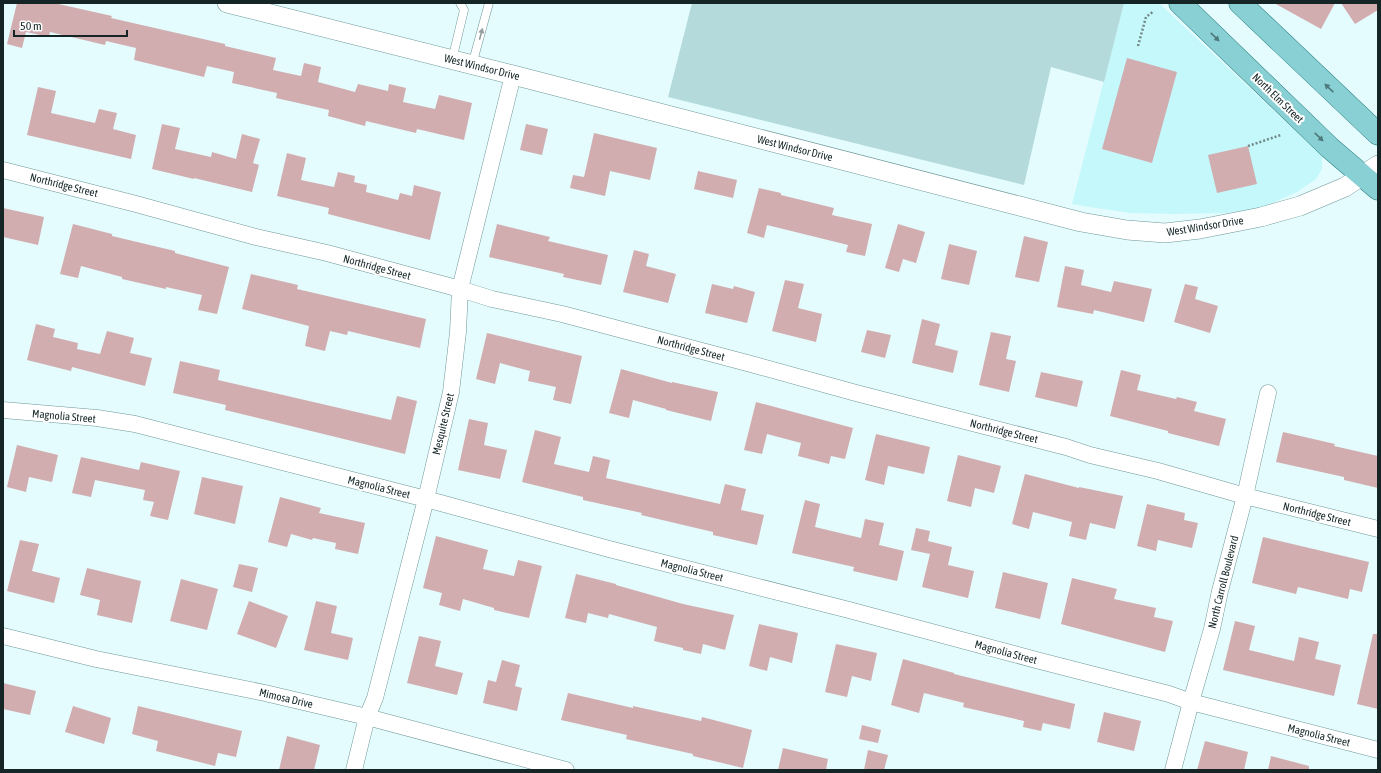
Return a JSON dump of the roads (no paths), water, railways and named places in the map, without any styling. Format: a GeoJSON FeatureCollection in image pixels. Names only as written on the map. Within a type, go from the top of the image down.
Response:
{"type":"FeatureCollection","features":[{"type":"Feature","properties":{"kind":"main road","name":"North Elm Street"},"geometry":{"type":"LineString","coordinates":[[1180,3],[1324,143],[1370,170],[1378,190]]}},
{"type":"Feature","properties":{"kind":"main road"},"geometry":{"type":"LineString","coordinates":[[1240,3],[1378,134]]}},
{"type":"Feature","properties":{"kind":"street","name":"West Windsor Drive"},"geometry":{"type":"LineString","coordinates":[[227,3],[513,75],[1081,222],[1127,230],[1165,233],[1200,229],[1261,217],[1300,206],[1345,187],[1370,170]]}},
{"type":"Feature","properties":{"kind":"street","name":"Mesquite Street"},"geometry":{"type":"LineString","coordinates":[[354,770],[367,717],[375,698],[426,499],[451,392],[458,332],[460,289],[513,75]]}},
{"type":"Feature","properties":{"kind":"street","name":"Northridge Street"},"geometry":{"type":"LineString","coordinates":[[3,170],[256,236],[328,253],[492,299],[562,314],[856,393],[1059,445],[1090,455],[1158,471],[1245,496],[1378,529]]}},
{"type":"Feature","properties":{"kind":"street","name":"North Carroll Boulevard"},"geometry":{"type":"LineString","coordinates":[[1173,770],[1212,629],[1220,591],[1245,496],[1268,393]]}},
{"type":"Feature","properties":{"kind":"street","name":"Magnolia Street"},"geometry":{"type":"LineString","coordinates":[[3,410],[97,418],[135,424],[426,499],[609,549],[849,610],[1169,694],[1191,702],[1378,750]]}},
{"type":"Feature","properties":{"kind":"street","name":"Mimosa Drive"},"geometry":{"type":"LineString","coordinates":[[3,636],[96,659],[265,693],[367,717],[566,770]]}},
{"type":"Feature","properties":{"kind":"lane"},"geometry":{"type":"LineString","coordinates":[[452,60],[464,10],[460,3]]}},
{"type":"Feature","properties":{"kind":"lane"},"geometry":{"type":"LineString","coordinates":[[472,65],[489,3]]}}]}
